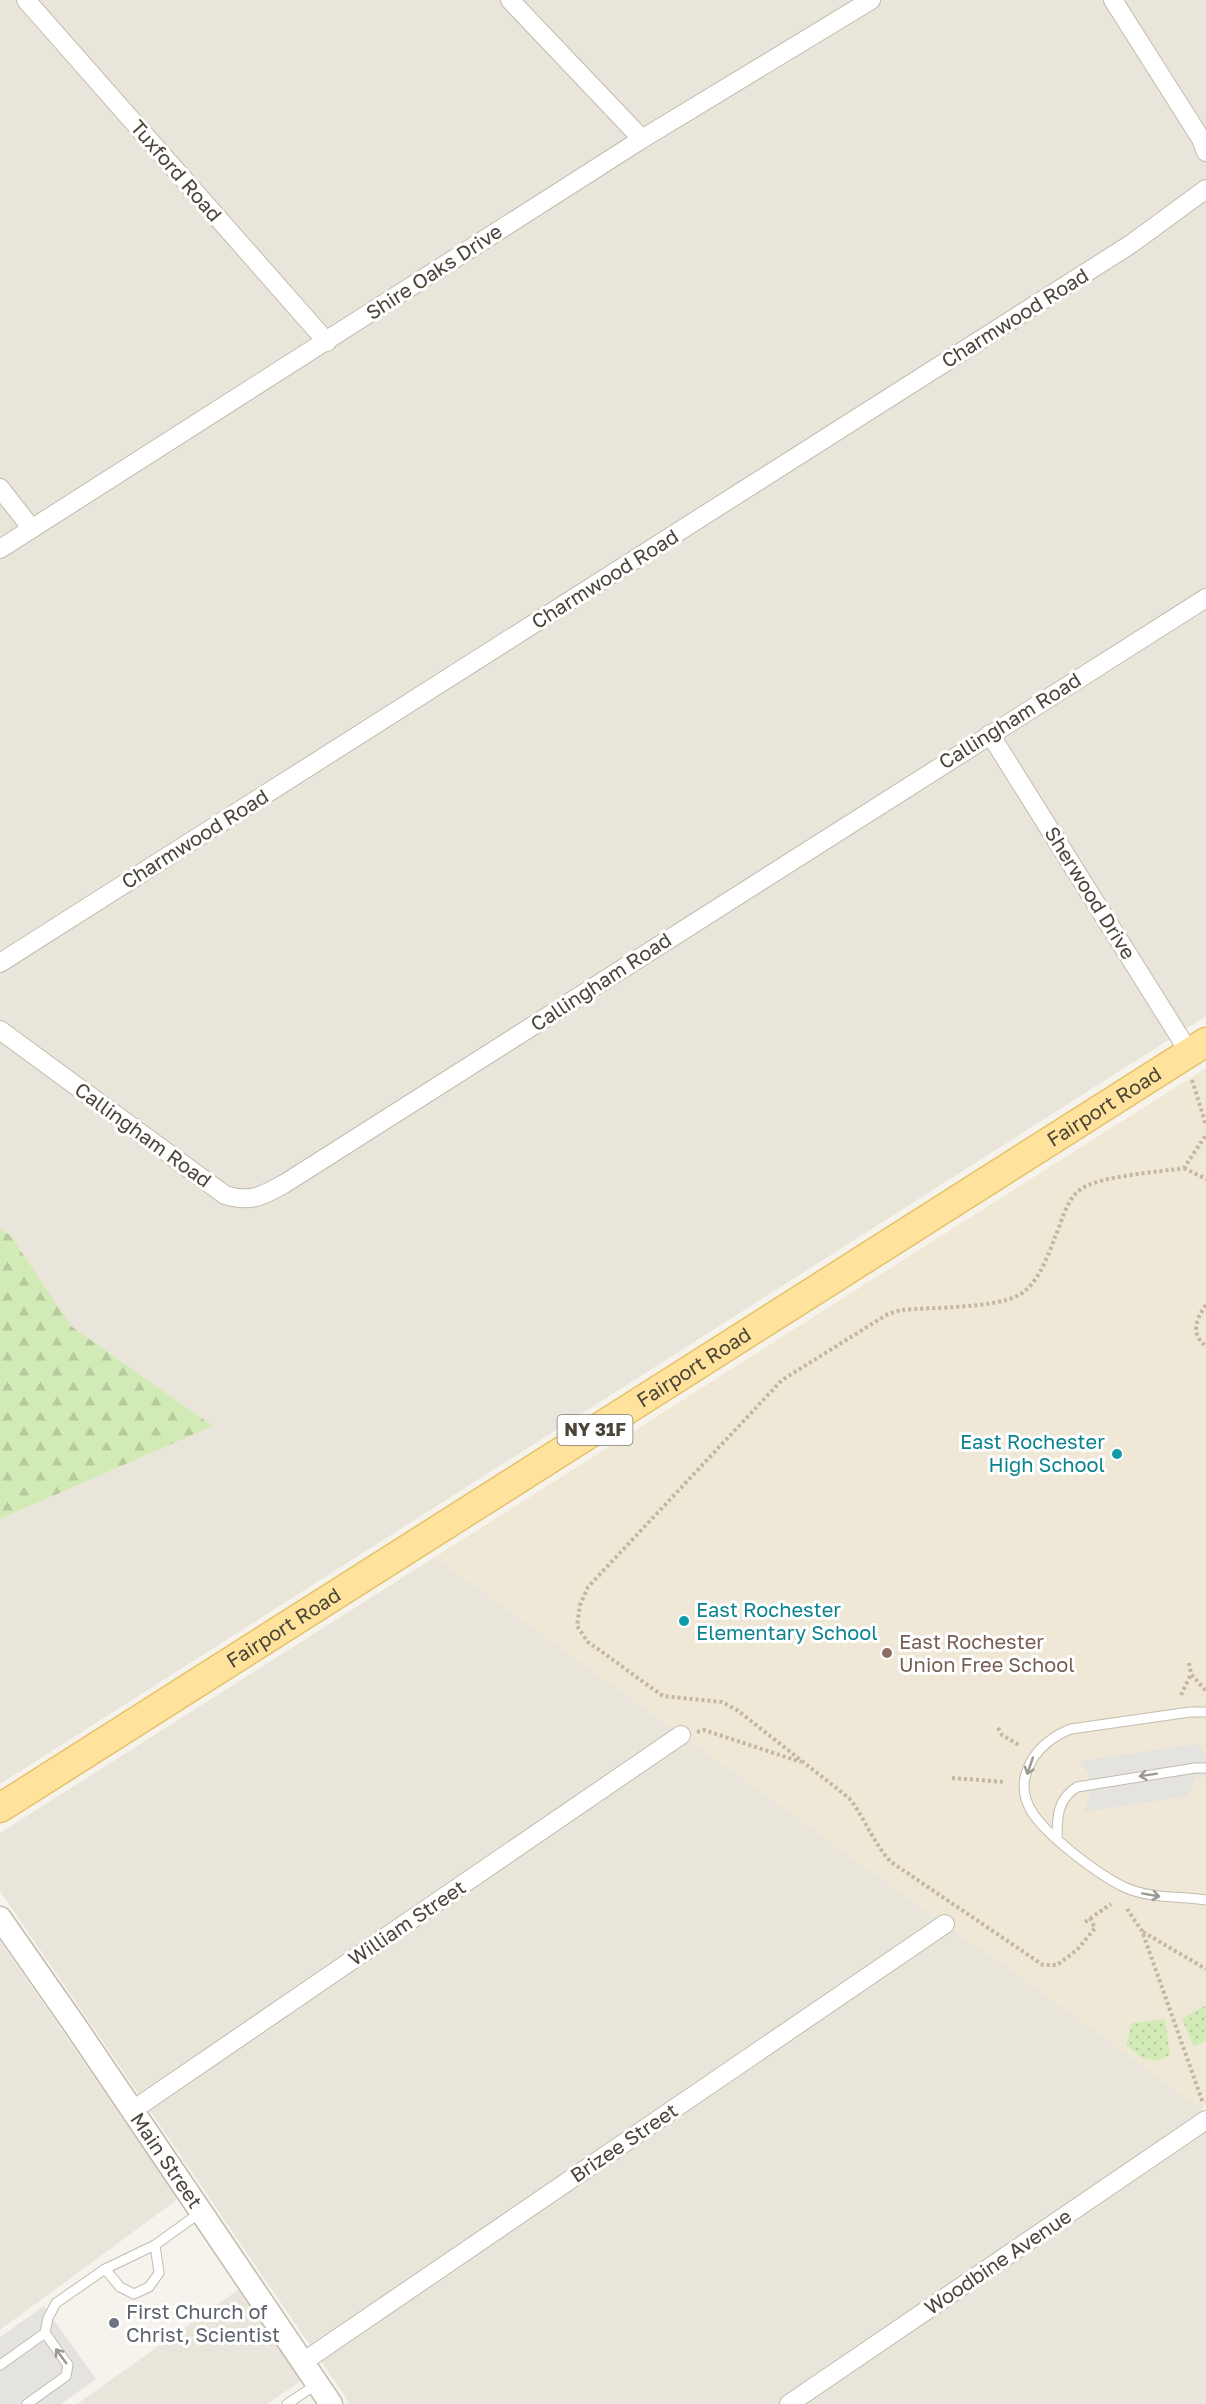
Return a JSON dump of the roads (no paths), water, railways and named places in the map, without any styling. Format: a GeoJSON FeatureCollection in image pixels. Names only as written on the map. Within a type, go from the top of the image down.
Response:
{"type":"FeatureCollection","features":[{"type":"Feature","properties":{"kind":"main road","name":"Fairport Road"},"geometry":{"type":"LineString","coordinates":[[0,1808],[1196,1058]]}},
{"type":"Feature","properties":{"kind":"street","name":"Tuxford Road"},"geometry":{"type":"LineString","coordinates":[[26,0],[327,342]]}},
{"type":"Feature","properties":{"kind":"street"},"geometry":{"type":"LineString","coordinates":[[510,0],[642,139]]}},
{"type":"Feature","properties":{"kind":"street","name":"Shire Oaks Drive"},"geometry":{"type":"LineString","coordinates":[[0,549],[642,139],[871,0]]}},
{"type":"Feature","properties":{"kind":"street"},"geometry":{"type":"LineString","coordinates":[[1113,0],[1201,139],[1206,152]]}},
{"type":"Feature","properties":{"kind":"street","name":"Charmwood Road"},"geometry":{"type":"LineString","coordinates":[[0,963],[1131,244],[1206,189]]}},
{"type":"Feature","properties":{"kind":"street"},"geometry":{"type":"LineString","coordinates":[[0,488],[32,529]]}},
{"type":"Feature","properties":{"kind":"street","name":"Callingham Road"},"geometry":{"type":"LineString","coordinates":[[0,1030],[225,1195],[239,1199],[253,1199],[284,1184],[1206,598]]}},
{"type":"Feature","properties":{"kind":"street","name":"Sherwood Drive"},"geometry":{"type":"LineString","coordinates":[[990,734],[1196,1058]]}},
{"type":"Feature","properties":{"kind":"street","name":"William Street"},"geometry":{"type":"LineString","coordinates":[[133,2110],[681,1736]]}},
{"type":"Feature","properties":{"kind":"street","name":"Main Street"},"geometry":{"type":"LineString","coordinates":[[0,1918],[133,2110],[331,2404]]}},
{"type":"Feature","properties":{"kind":"street","name":"Brizee Street"},"geometry":{"type":"LineString","coordinates":[[303,2362],[945,1924]]}},
{"type":"Feature","properties":{"kind":"street","name":"Woodbine Avenue"},"geometry":{"type":"LineString","coordinates":[[789,2404],[1204,2111]]}},
{"type":"Feature","properties":{"kind":"lane"},"geometry":{"type":"LineString","coordinates":[[1206,1712],[1071,1729],[1049,1739],[1040,1747],[1027,1770],[1026,1797],[1031,1810],[1057,1839],[1108,1878],[1126,1888],[1162,1897],[1206,1900]]}},
{"type":"Feature","properties":{"kind":"lane"},"geometry":{"type":"LineString","coordinates":[[1057,1839],[1057,1818],[1060,1805],[1064,1797],[1077,1787],[1206,1768]]}},
{"type":"Feature","properties":{"kind":"lane"},"geometry":{"type":"LineString","coordinates":[[0,2365],[45,2333],[48,2318],[56,2303],[105,2269],[155,2245],[201,2212]]}},
{"type":"Feature","properties":{"kind":"lane"},"geometry":{"type":"LineString","coordinates":[[105,2269],[120,2287],[134,2294],[149,2287],[159,2273],[155,2245]]}},
{"type":"Feature","properties":{"kind":"lane"},"geometry":{"type":"LineString","coordinates":[[27,2404],[66,2376],[68,2365],[45,2333]]}},
{"type":"Feature","properties":{"kind":"lane"},"geometry":{"type":"LineString","coordinates":[[287,2404],[317,2384]]}},
{"type":"Feature","properties":{"kind":"place","name":"East Rochester High School"},"geometry":{"type":"Point","coordinates":[1117,1454]}},
{"type":"Feature","properties":{"kind":"place","name":"East Rochester Elementary School"},"geometry":{"type":"Point","coordinates":[684,1621]}},
{"type":"Feature","properties":{"kind":"place","name":"East Rochester Union Free School"},"geometry":{"type":"Point","coordinates":[887,1653]}},
{"type":"Feature","properties":{"kind":"place","name":"First Church of Christ, Scientist"},"geometry":{"type":"Point","coordinates":[114,2323]}}]}
